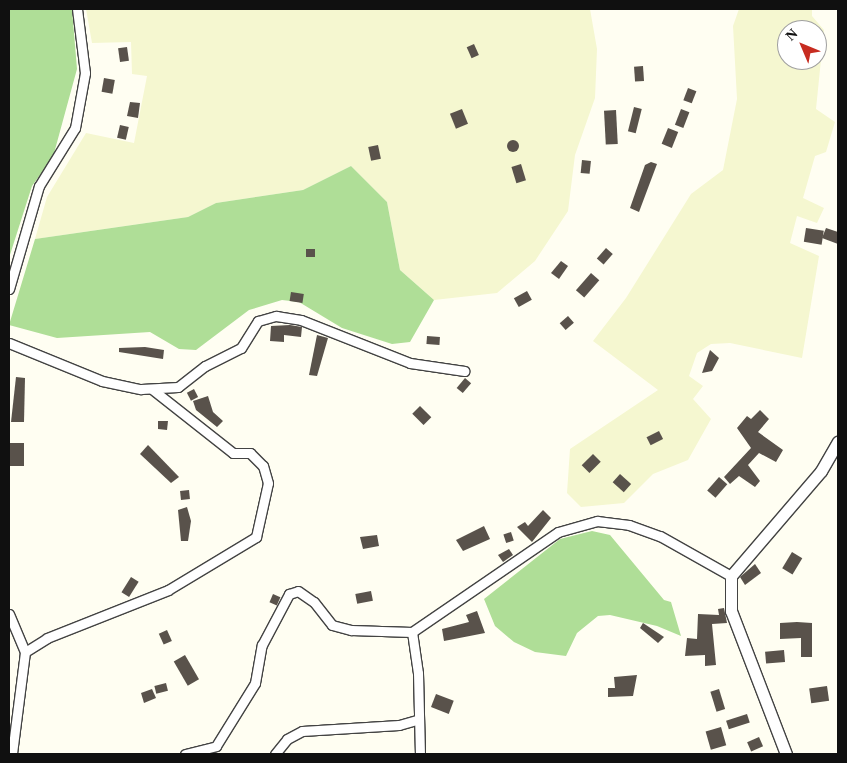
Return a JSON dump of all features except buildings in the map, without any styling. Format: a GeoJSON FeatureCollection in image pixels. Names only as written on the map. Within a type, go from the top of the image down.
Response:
{"type":"FeatureCollection","features":[{"type":"Feature","properties":{"kind":"street"},"geometry":{"type":"LineString","coordinates":[[9,289],[39,186],[75,128],[85,74],[77,9]]}},
{"type":"Feature","properties":{"kind":"street"},"geometry":{"type":"LineString","coordinates":[[9,343],[102,381],[152,388],[178,387],[205,366],[240,348],[258,321],[276,316],[301,320],[410,363],[464,371]]}},
{"type":"Feature","properties":{"kind":"street"},"geometry":{"type":"LineString","coordinates":[[25,652],[47,638],[168,590],[256,537],[268,483],[263,466],[250,453],[233,453],[152,388]]}},
{"type":"Feature","properties":{"kind":"street"},"geometry":{"type":"LineString","coordinates":[[786,754],[731,611],[731,576],[821,471],[838,442]]}},
{"type":"Feature","properties":{"kind":"street"},"geometry":{"type":"LineString","coordinates":[[185,754],[218,750],[255,683],[262,645],[289,594],[298,591],[314,602],[332,625],[351,630],[412,632],[558,532],[597,521],[629,525],[660,536],[731,576]]}},
{"type":"Feature","properties":{"kind":"street"},"geometry":{"type":"LineString","coordinates":[[9,614],[25,652],[12,754]]}},
{"type":"Feature","properties":{"kind":"street"},"geometry":{"type":"LineString","coordinates":[[412,632],[418,673],[417,720],[420,754]]}},
{"type":"Feature","properties":{"kind":"street"},"geometry":{"type":"LineString","coordinates":[[275,754],[287,739],[302,731],[399,725],[417,720]]}},
{"type":"Feature","properties":{"kind":"green space"},"geometry":{"type":"Polygon","coordinates":[[[9,9],[72,9],[77,69],[53,157],[32,186],[9,258],[9,9]]]}},
{"type":"Feature","properties":{"kind":"green space"},"geometry":{"type":"Polygon","coordinates":[[[86,9],[590,9],[597,49],[595,98],[575,155],[568,211],[535,261],[497,293],[434,300],[400,270],[387,202],[351,166],[303,190],[216,203],[188,217],[35,239],[47,197],[86,133],[134,143],[147,76],[132,74],[131,42],[92,43],[86,9]]]}},
{"type":"Feature","properties":{"kind":"green space"},"geometry":{"type":"Polygon","coordinates":[[[739,9],[812,9],[812,16],[815,20],[777,20],[777,70],[820,70],[816,109],[835,122],[826,152],[815,156],[803,198],[824,208],[817,223],[797,216],[790,243],[819,256],[802,358],[730,343],[711,344],[697,353],[689,376],[703,386],[693,399],[711,419],[688,460],[653,474],[624,503],[581,507],[567,493],[570,449],[658,390],[593,341],[626,298],[691,194],[723,170],[737,99],[733,26],[739,9]]]}},
{"type":"Feature","properties":{"kind":"green space"},"geometry":{"type":"Polygon","coordinates":[[[351,166],[387,202],[400,270],[434,300],[410,342],[392,344],[342,328],[299,302],[282,300],[249,310],[196,350],[179,349],[150,332],[57,338],[9,325],[35,239],[188,217],[216,203],[303,190],[351,166]]]}},
{"type":"Feature","properties":{"kind":"green space"},"geometry":{"type":"Polygon","coordinates":[[[592,531],[610,535],[664,600],[671,602],[681,636],[657,626],[610,615],[598,616],[577,633],[566,656],[535,652],[514,642],[495,626],[484,599],[560,539],[592,531]]]}}]}
